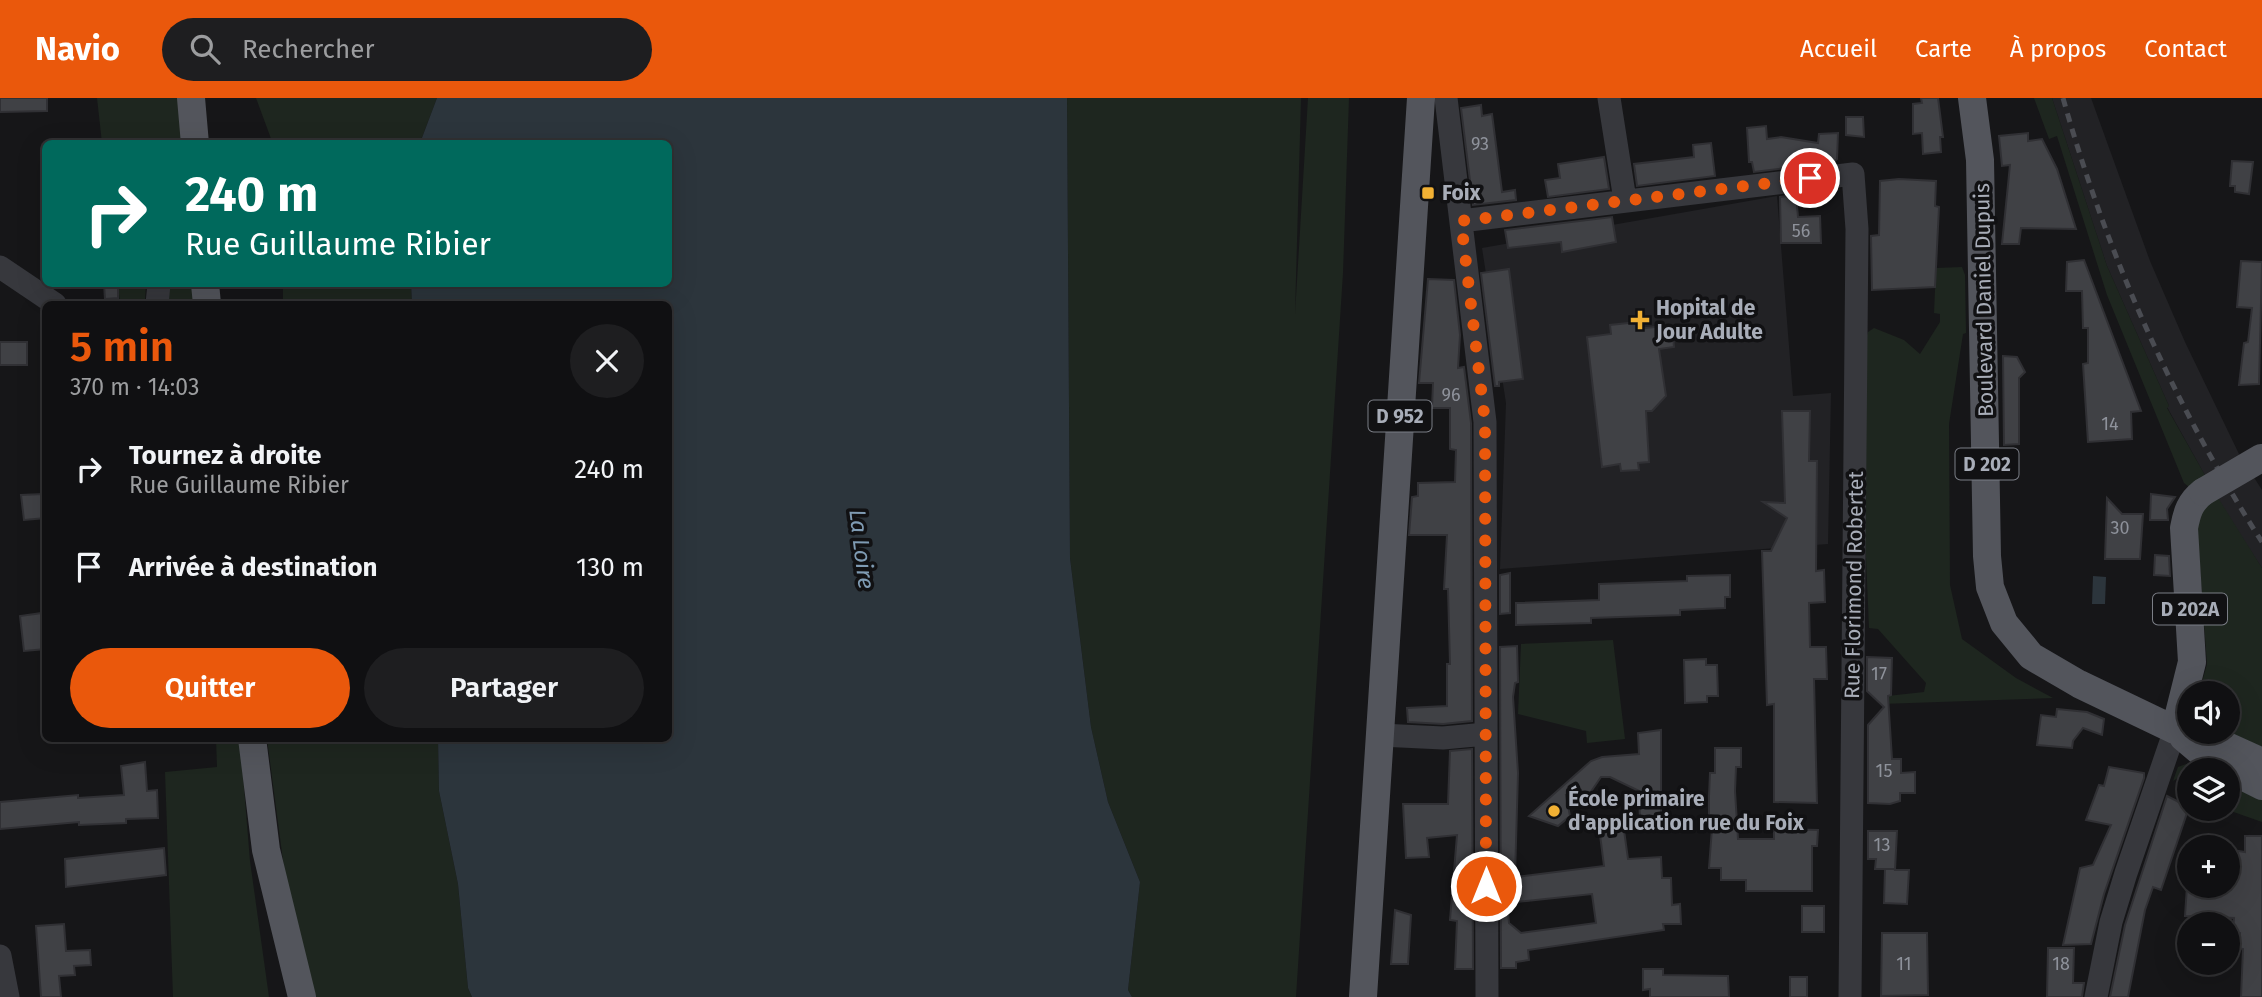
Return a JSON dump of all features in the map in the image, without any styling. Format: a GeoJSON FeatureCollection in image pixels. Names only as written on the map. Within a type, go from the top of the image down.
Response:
{"type":"FeatureCollection","features":[{"type":"Feature","properties":{"kind":"main road"},"geometry":{"type":"LineString","coordinates":[[191,98],[195,140]]}},
{"type":"Feature","properties":{"kind":"main road","name":"D 952"},"geometry":{"type":"LineString","coordinates":[[1363,997],[1421,98]]}},
{"type":"Feature","properties":{"kind":"main road","name":"Boulevard Daniel Dupuis"},"geometry":{"type":"LineString","coordinates":[[1972,98],[1980,160],[1990,587],[2004,623],[2031,656],[2079,684],[2175,730],[2207,737],[2262,762]]}},
{"type":"Feature","properties":{"kind":"main road","name":"D 202A"},"geometry":{"type":"LineString","coordinates":[[2175,730],[2192,663],[2185,520],[2193,500],[2262,458]]}},
{"type":"Feature","properties":{"kind":"main road","name":"D 202"},"geometry":{"type":"LineString","coordinates":[[2175,730],[2210,760],[2262,786]]}},
{"type":"Feature","properties":{"kind":"main road"},"geometry":{"type":"LineString","coordinates":[[252,742],[266,850],[302,997]]}},
{"type":"Feature","properties":{"kind":"street"},"geometry":{"type":"LineString","coordinates":[[1446,98],[1485,422],[1487,997]]}},
{"type":"Feature","properties":{"kind":"street"},"geometry":{"type":"LineString","coordinates":[[1461,221],[1625,200],[1609,98]]}},
{"type":"Feature","properties":{"kind":"street","name":"Rue Florimond Robertet"},"geometry":{"type":"LineString","coordinates":[[1625,200],[1853,174],[1857,229],[1850,997]]}},
{"type":"Feature","properties":{"kind":"street"},"geometry":{"type":"LineString","coordinates":[[0,267],[51,301]]}},
{"type":"Feature","properties":{"kind":"street"},"geometry":{"type":"LineString","coordinates":[[2096,997],[2122,886],[2175,730]]}},
{"type":"Feature","properties":{"kind":"street"},"geometry":{"type":"LineString","coordinates":[[1380,735],[1443,738],[1486,734]]}},
{"type":"Feature","properties":{"kind":"street"},"geometry":{"type":"LineString","coordinates":[[0,956],[8,997]]}},
{"type":"Feature","properties":{"kind":"shaded area"},"geometry":{"type":"Polygon","coordinates":[[[97,98],[179,98],[183,140],[102,140],[97,98]]]}},
{"type":"Feature","properties":{"kind":"shaded area"},"geometry":{"type":"Polygon","coordinates":[[[256,98],[437,98],[421,140],[272,140],[256,98]]]}},
{"type":"Feature","properties":{"kind":"shaded area"},"geometry":{"type":"Polygon","coordinates":[[[1067,98],[1301,98],[1295,314],[1308,98],[1349,98],[1343,273],[1296,997],[1132,997],[1128,990],[1140,882],[1108,802],[1091,727],[1070,558],[1067,98]]]}},
{"type":"Feature","properties":{"kind":"shaded area"},"geometry":{"type":"Polygon","coordinates":[[[2034,98],[2052,98],[2107,266],[2169,406],[2167,408],[2206,477],[2189,487],[2184,483],[2107,295],[2057,136],[2049,139],[2034,98]]]}},
{"type":"Feature","properties":{"kind":"shaded area"},"geometry":{"type":"Polygon","coordinates":[[[2052,98],[2091,98],[2150,261],[2185,342],[2239,454],[2262,490],[2262,568],[2227,515],[2167,407],[2169,406],[2107,266],[2052,98]]]}},
{"type":"Feature","properties":{"kind":"shaded area","name":"Hopital de Jour Adulte"},"geometry":{"type":"Polygon","coordinates":[[[1777,196],[1793,396],[1831,393],[1828,544],[1500,569],[1506,403],[1482,248],[1777,196]]]}},
{"type":"Feature","properties":{"kind":"shaded area"},"geometry":{"type":"Polygon","coordinates":[[[1962,267],[1965,275],[1966,333],[1963,334],[1949,424],[1950,585],[1962,639],[2016,678],[2053,698],[1881,704],[1878,697],[1924,692],[1926,683],[1878,629],[1869,628],[1865,534],[1864,344],[1868,332],[1874,328],[1904,340],[1920,354],[1940,322],[1940,314],[1934,313],[1936,268],[1962,267]]]}},
{"type":"Feature","properties":{"kind":"shaded area"},"geometry":{"type":"Polygon","coordinates":[[[118,287],[146,287],[145,301],[120,301],[118,287]]]}},
{"type":"Feature","properties":{"kind":"shaded area"},"geometry":{"type":"Polygon","coordinates":[[[169,287],[197,287],[198,301],[167,301],[169,287]]]}},
{"type":"Feature","properties":{"kind":"shaded area"},"geometry":{"type":"Polygon","coordinates":[[[283,287],[411,287],[412,301],[283,301],[283,287]]]}},
{"type":"Feature","properties":{"kind":"shaded area"},"geometry":{"type":"Polygon","coordinates":[[[2217,496],[2262,568],[2262,747],[2240,737],[2240,681],[2202,681],[2207,664],[2197,527],[2200,513],[2217,496]]]}},
{"type":"Feature","properties":{"kind":"shaded area"},"geometry":{"type":"Polygon","coordinates":[[[1613,640],[1625,739],[1587,743],[1586,731],[1518,714],[1521,644],[1613,640]]]}},
{"type":"Feature","properties":{"kind":"shaded area"},"geometry":{"type":"Polygon","coordinates":[[[216,742],[240,742],[250,861],[269,997],[173,997],[165,772],[217,767],[216,742]]]}},
{"type":"Feature","properties":{"kind":"shaded area"},"geometry":{"type":"Polygon","coordinates":[[[267,742],[438,742],[439,791],[458,884],[468,988],[472,997],[316,997],[287,891],[267,742]]]}},
{"type":"Feature","properties":{"kind":"shaded area"},"geometry":{"type":"Polygon","coordinates":[[[2240,788],[2262,798],[2262,822],[2240,814],[2240,788]]]}},
{"type":"Feature","properties":{"kind":"water","name":"La Loire"},"geometry":{"type":"Polygon","coordinates":[[[437,98],[1067,98],[1070,558],[1091,727],[1108,802],[1140,882],[1128,990],[1132,997],[472,997],[468,988],[458,884],[439,791],[438,742],[672,742],[672,301],[412,301],[411,287],[672,287],[672,140],[421,140],[437,98]]]}},
{"type":"Feature","properties":{"kind":"water"},"geometry":{"type":"Polygon","coordinates":[[[2093,576],[2106,577],[2105,604],[2092,604],[2093,576]]]}},
{"type":"Feature","properties":{"kind":"building"},"geometry":{"type":"Polygon","coordinates":[[[0,98],[47,98],[47,111],[0,112],[0,98]]]}},
{"type":"Feature","properties":{"kind":"building"},"geometry":{"type":"Polygon","coordinates":[[[1921,98],[1938,98],[1943,137],[1940,137],[1941,152],[1923,154],[1922,133],[1913,134],[1913,104],[1922,103],[1921,98]]]}},
{"type":"Feature","properties":{"kind":"building"},"geometry":{"type":"Polygon","coordinates":[[[1481,105],[1482,116],[1492,114],[1502,192],[1515,190],[1516,200],[1473,205],[1461,108],[1481,105]]]}},
{"type":"Feature","properties":{"kind":"building"},"geometry":{"type":"Polygon","coordinates":[[[1846,117],[1863,117],[1864,137],[1846,135],[1846,117]]]}},
{"type":"Feature","properties":{"kind":"building"},"geometry":{"type":"Polygon","coordinates":[[[1766,126],[1767,139],[1781,137],[1818,143],[1819,134],[1838,133],[1837,159],[1834,162],[1754,172],[1752,162],[1749,162],[1747,128],[1766,126]]]}},
{"type":"Feature","properties":{"kind":"building"},"geometry":{"type":"Polygon","coordinates":[[[2028,133],[2028,141],[2042,139],[2057,169],[2076,229],[2021,228],[2019,244],[2002,244],[2010,165],[2002,166],[1999,136],[2028,133]]]}},
{"type":"Feature","properties":{"kind":"building"},"geometry":{"type":"Polygon","coordinates":[[[1711,143],[1715,176],[1637,186],[1634,164],[1694,157],[1693,145],[1711,143]]]}},
{"type":"Feature","properties":{"kind":"building"},"geometry":{"type":"Polygon","coordinates":[[[1604,157],[1609,189],[1548,197],[1545,180],[1560,178],[1558,164],[1604,157]]]}},
{"type":"Feature","properties":{"kind":"building"},"geometry":{"type":"Polygon","coordinates":[[[2232,161],[2253,162],[2249,194],[2235,192],[2235,186],[2230,186],[2232,161]]]}},
{"type":"Feature","properties":{"kind":"building"},"geometry":{"type":"Polygon","coordinates":[[[1880,181],[1936,181],[1935,206],[1939,207],[1935,287],[1872,290],[1871,236],[1879,235],[1880,181]]]}},
{"type":"Feature","properties":{"kind":"building"},"geometry":{"type":"Polygon","coordinates":[[[1796,195],[1798,217],[1820,216],[1821,243],[1781,243],[1780,197],[1796,195]]]}},
{"type":"Feature","properties":{"kind":"building"},"geometry":{"type":"Polygon","coordinates":[[[1612,217],[1616,242],[1562,252],[1561,242],[1508,248],[1505,230],[1612,217]]]}},
{"type":"Feature","properties":{"kind":"building"},"geometry":{"type":"Polygon","coordinates":[[[2084,260],[2141,411],[2131,412],[2132,439],[2088,442],[2083,364],[2088,363],[2088,328],[2083,328],[2082,291],[2066,291],[2067,262],[2084,260]]]}},
{"type":"Feature","properties":{"kind":"building"},"geometry":{"type":"Polygon","coordinates":[[[2241,261],[2262,262],[2259,384],[2239,385],[2252,308],[2237,307],[2241,261]]]}},
{"type":"Feature","properties":{"kind":"building"},"geometry":{"type":"Polygon","coordinates":[[[1509,269],[1523,379],[1499,382],[1499,386],[1495,386],[1481,273],[1509,269]]]}},
{"type":"Feature","properties":{"kind":"building"},"geometry":{"type":"Polygon","coordinates":[[[1428,279],[1454,280],[1460,335],[1458,368],[1464,367],[1471,423],[1472,721],[1443,724],[1408,722],[1407,708],[1447,706],[1447,664],[1450,664],[1448,589],[1444,589],[1447,535],[1409,535],[1412,497],[1418,496],[1418,483],[1455,482],[1456,450],[1450,449],[1450,408],[1432,408],[1433,383],[1419,383],[1428,279]]]}},
{"type":"Feature","properties":{"kind":"building"},"geometry":{"type":"Polygon","coordinates":[[[104,287],[118,287],[118,298],[105,299],[104,287]]]}},
{"type":"Feature","properties":{"kind":"building"},"geometry":{"type":"Polygon","coordinates":[[[1637,322],[1638,329],[1672,325],[1674,347],[1659,349],[1666,396],[1652,411],[1646,411],[1649,462],[1638,463],[1639,470],[1621,471],[1620,464],[1602,467],[1587,337],[1611,334],[1610,325],[1637,322]]]}},
{"type":"Feature","properties":{"kind":"building"},"geometry":{"type":"Polygon","coordinates":[[[0,342],[27,342],[27,365],[0,365],[0,342]]]}},
{"type":"Feature","properties":{"kind":"building"},"geometry":{"type":"Polygon","coordinates":[[[2003,356],[2017,357],[2025,372],[2019,378],[2019,444],[2004,445],[2003,356]]]}},
{"type":"Feature","properties":{"kind":"building"},"geometry":{"type":"Polygon","coordinates":[[[1782,411],[1810,411],[1809,461],[1817,461],[1816,571],[1824,570],[1825,602],[1809,603],[1810,647],[1826,647],[1827,679],[1814,679],[1817,803],[1774,802],[1774,704],[1767,705],[1762,551],[1771,551],[1787,518],[1763,502],[1785,503],[1782,411]]]}},
{"type":"Feature","properties":{"kind":"building"},"geometry":{"type":"Polygon","coordinates":[[[42,494],[42,518],[24,520],[21,495],[42,494]]]}},
{"type":"Feature","properties":{"kind":"building"},"geometry":{"type":"Polygon","coordinates":[[[2151,494],[2175,497],[2167,509],[2168,520],[2150,520],[2151,494]]]}},
{"type":"Feature","properties":{"kind":"building"},"geometry":{"type":"Polygon","coordinates":[[[2107,498],[2122,514],[2143,514],[2140,559],[2105,559],[2107,498]]]}},
{"type":"Feature","properties":{"kind":"building"},"geometry":{"type":"Polygon","coordinates":[[[2155,555],[2169,556],[2170,576],[2154,575],[2155,555]]]}},
{"type":"Feature","properties":{"kind":"building"},"geometry":{"type":"Polygon","coordinates":[[[1510,573],[1510,613],[1500,614],[1500,575],[1510,573]]]}},
{"type":"Feature","properties":{"kind":"building"},"geometry":{"type":"Polygon","coordinates":[[[1730,575],[1730,597],[1725,597],[1725,608],[1680,610],[1680,615],[1591,618],[1591,623],[1516,625],[1516,603],[1599,600],[1599,584],[1687,581],[1687,576],[1730,575]]]}},
{"type":"Feature","properties":{"kind":"building"},"geometry":{"type":"Polygon","coordinates":[[[42,613],[42,649],[24,651],[20,616],[42,613]]]}},
{"type":"Feature","properties":{"kind":"building"},"geometry":{"type":"Polygon","coordinates":[[[1517,646],[1518,682],[1515,683],[1513,697],[1518,773],[1515,877],[1604,866],[1599,827],[1623,823],[1628,859],[1661,857],[1662,878],[1671,878],[1672,905],[1680,904],[1681,924],[1663,924],[1664,930],[1528,950],[1529,960],[1516,962],[1516,968],[1501,968],[1500,647],[1517,646]],[[1592,894],[1507,903],[1509,923],[1521,933],[1596,923],[1592,894]]]}},
{"type":"Feature","properties":{"kind":"building"},"geometry":{"type":"Polygon","coordinates":[[[1867,657],[1892,658],[1891,695],[1888,696],[1892,759],[1901,759],[1901,773],[1915,772],[1915,793],[1900,793],[1900,801],[1890,804],[1868,803],[1868,725],[1884,707],[1867,691],[1867,657]]]}},
{"type":"Feature","properties":{"kind":"building"},"geometry":{"type":"Polygon","coordinates":[[[1706,659],[1706,665],[1717,665],[1718,696],[1707,696],[1707,702],[1685,703],[1684,660],[1706,659]]]}},
{"type":"Feature","properties":{"kind":"building"},"geometry":{"type":"Polygon","coordinates":[[[2057,709],[2087,712],[2104,719],[2102,735],[2083,728],[2073,741],[2072,748],[2037,745],[2041,715],[2056,717],[2057,709]]]}},
{"type":"Feature","properties":{"kind":"building"},"geometry":{"type":"Polygon","coordinates":[[[1661,730],[1661,820],[1640,821],[1639,791],[1610,777],[1601,777],[1588,796],[1566,795],[1570,816],[1558,826],[1529,816],[1591,761],[1602,757],[1639,754],[1638,733],[1661,730]]]}},
{"type":"Feature","properties":{"kind":"building"},"geometry":{"type":"Polygon","coordinates":[[[1715,748],[1741,748],[1741,767],[1736,767],[1735,791],[1738,839],[1774,839],[1774,829],[1818,830],[1817,846],[1812,846],[1812,891],[1746,891],[1746,880],[1721,880],[1721,868],[1709,868],[1713,815],[1709,815],[1710,773],[1715,773],[1715,748]]]}},
{"type":"Feature","properties":{"kind":"building"},"geometry":{"type":"Polygon","coordinates":[[[1472,749],[1473,969],[1455,969],[1457,921],[1450,920],[1457,835],[1427,838],[1429,857],[1406,858],[1403,804],[1448,804],[1450,751],[1472,749]]]}},
{"type":"Feature","properties":{"kind":"building"},"geometry":{"type":"Polygon","coordinates":[[[145,762],[147,791],[157,790],[158,818],[126,819],[126,823],[79,825],[79,822],[0,829],[0,802],[78,795],[78,798],[124,795],[121,766],[145,762]]]}},
{"type":"Feature","properties":{"kind":"building"},"geometry":{"type":"Polygon","coordinates":[[[2109,767],[2144,773],[2144,778],[2104,894],[2091,944],[2063,945],[2080,868],[2093,865],[2111,825],[2086,820],[2099,785],[2104,786],[2109,767]]]}},
{"type":"Feature","properties":{"kind":"building"},"geometry":{"type":"Polygon","coordinates":[[[2167,796],[2177,801],[2177,821],[2184,821],[2180,835],[2177,835],[2177,843],[2161,890],[2153,887],[2145,910],[2128,997],[2110,997],[2125,925],[2167,796]]]}},
{"type":"Feature","properties":{"kind":"building"},"geometry":{"type":"Polygon","coordinates":[[[1868,831],[1897,831],[1895,870],[1909,870],[1907,904],[1884,903],[1885,869],[1875,869],[1876,859],[1868,859],[1868,831]]]}},
{"type":"Feature","properties":{"kind":"building"},"geometry":{"type":"Polygon","coordinates":[[[2245,836],[2262,836],[2262,997],[2241,997],[2243,949],[2240,948],[2240,912],[2185,912],[2186,898],[2240,898],[2240,851],[2245,852],[2245,836]]]}},
{"type":"Feature","properties":{"kind":"building"},"geometry":{"type":"Polygon","coordinates":[[[164,848],[166,875],[66,887],[65,859],[164,848]]]}},
{"type":"Feature","properties":{"kind":"building"},"geometry":{"type":"Polygon","coordinates":[[[1802,906],[1824,906],[1824,932],[1802,932],[1802,906]]]}},
{"type":"Feature","properties":{"kind":"building"},"geometry":{"type":"Polygon","coordinates":[[[1395,910],[1411,915],[1408,964],[1391,964],[1395,910]]]}},
{"type":"Feature","properties":{"kind":"building"},"geometry":{"type":"Polygon","coordinates":[[[64,924],[66,951],[90,950],[91,965],[74,966],[75,975],[59,976],[61,997],[41,997],[36,926],[64,924]]]}},
{"type":"Feature","properties":{"kind":"building"},"geometry":{"type":"Polygon","coordinates":[[[1882,933],[1927,933],[1928,995],[1881,996],[1882,933]]]}},
{"type":"Feature","properties":{"kind":"building"},"geometry":{"type":"Polygon","coordinates":[[[2048,948],[2074,948],[2073,983],[2084,983],[2082,997],[2047,997],[2048,948]]]}},
{"type":"Feature","properties":{"kind":"building"},"geometry":{"type":"Polygon","coordinates":[[[1643,969],[1663,969],[1663,975],[1728,976],[1729,997],[1650,997],[1650,989],[1643,990],[1643,969]]]}},
{"type":"Feature","properties":{"kind":"building"},"geometry":{"type":"Polygon","coordinates":[[[1790,977],[1807,977],[1807,997],[1790,997],[1790,977]]]}},
{"type":"Feature","properties":{"kind":"railway"},"geometry":{"type":"LineString","coordinates":[[2063,98],[2100,214],[2146,328],[2200,437],[2262,542]]}},
{"type":"Feature","properties":{"kind":"place","name":"Foix"},"geometry":{"type":"Point","coordinates":[1428,193]}},
{"type":"Feature","properties":{"kind":"place","name":"Hopital de Jour Adulte"},"geometry":{"type":"Point","coordinates":[1640,320]}},
{"type":"Feature","properties":{"kind":"place","name":"École primaire d'application rue du Foix"},"geometry":{"type":"Point","coordinates":[1554,811]}},
{"type":"Feature","properties":{"kind":"route"},"geometry":{"type":"LineString","coordinates":[[1486,886],[1485,422],[1461,221],[1810,178]]}}]}
